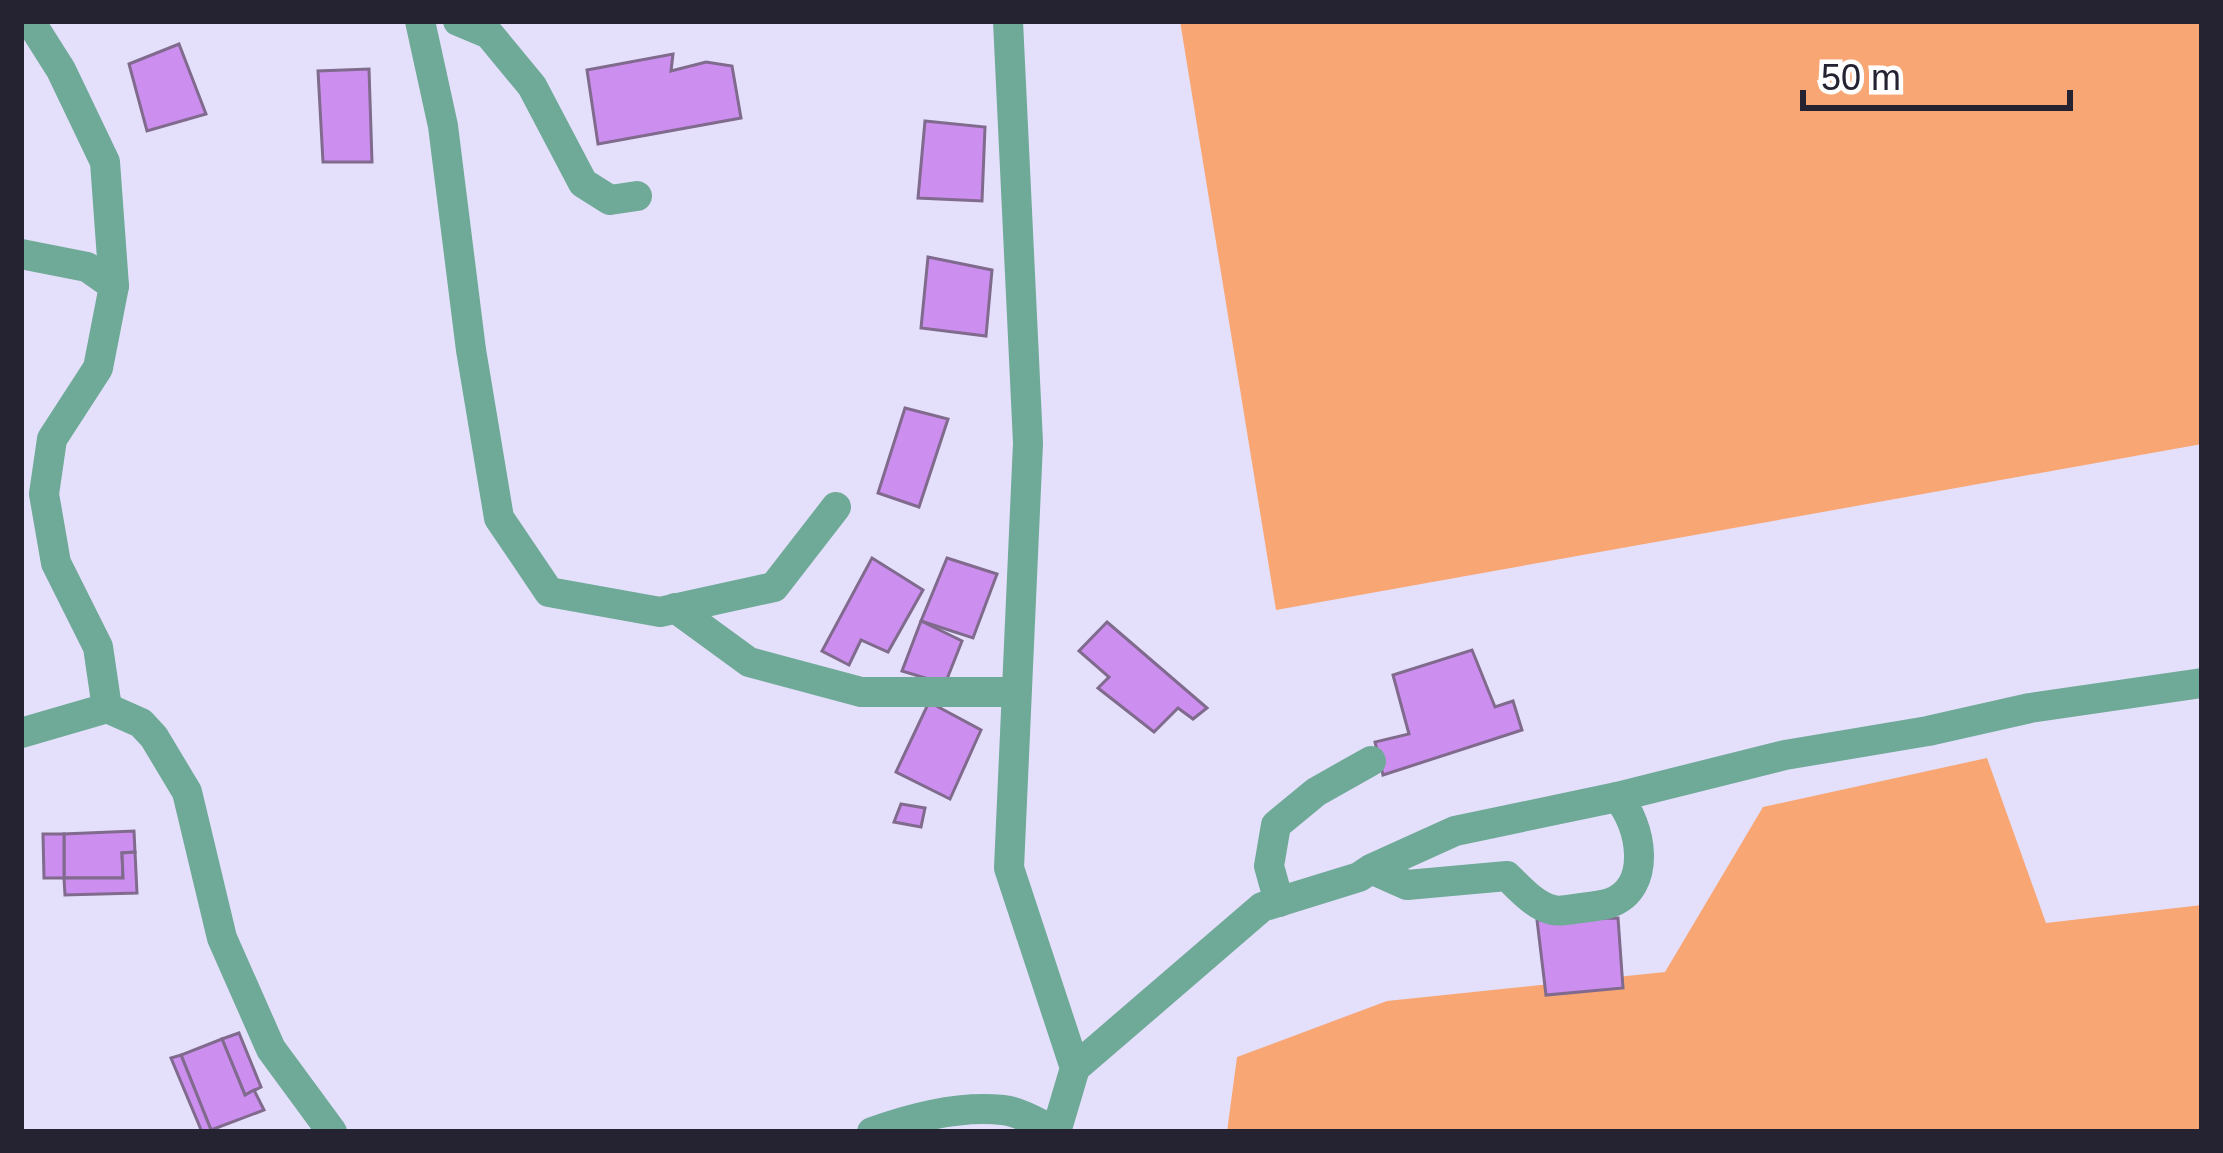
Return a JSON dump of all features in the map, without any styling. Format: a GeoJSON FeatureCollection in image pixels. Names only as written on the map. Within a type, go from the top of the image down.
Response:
{"type":"FeatureCollection","features":[{"type":"Feature","properties":{"kind":"street"},"geometry":{"type":"LineString","coordinates":[[30,21],[61,70],[105,162],[114,286],[98,368],[52,439],[44,494],[56,562],[98,647],[107,708]]}},
{"type":"Feature","properties":{"kind":"street"},"geometry":{"type":"LineString","coordinates":[[421,21],[442,126],[499,518],[549,592],[660,612],[774,587],[836,507]]}},
{"type":"Feature","properties":{"kind":"street"},"geometry":{"type":"LineString","coordinates":[[458,21],[489,34],[532,86],[584,183],[610,200],[638,196]]}},
{"type":"Feature","properties":{"kind":"street"},"geometry":{"type":"LineString","coordinates":[[1008,21],[1028,443],[1009,868],[1075,1068]]}},
{"type":"Feature","properties":{"kind":"street"},"geometry":{"type":"LineString","coordinates":[[21,254],[87,267],[114,286]]}},
{"type":"Feature","properties":{"kind":"street"},"geometry":{"type":"LineString","coordinates":[[675,608],[749,662],[861,692],[1016,692]]}},
{"type":"Feature","properties":{"kind":"street"},"geometry":{"type":"LineString","coordinates":[[872,1132],[920,1118],[976,1110],[1008,1111],[1056,1132],[1075,1068],[1262,907],[1359,877],[1455,831],[1785,755],[2030,708],[2202,683]]}},
{"type":"Feature","properties":{"kind":"street"},"geometry":{"type":"LineString","coordinates":[[21,733],[107,708],[141,723],[154,736],[187,792],[222,938],[271,1049],[332,1132]]}},
{"type":"Feature","properties":{"kind":"street"},"geometry":{"type":"LineString","coordinates":[[1279,902],[1269,866],[1276,825],[1316,792],[1371,761]]}},
{"type":"Feature","properties":{"kind":"street"},"geometry":{"type":"LineString","coordinates":[[1371,869],[1406,885],[1507,877],[1552,910],[1613,903],[1630,887],[1639,863],[1636,830],[1617,797]]}},
{"type":"Feature","properties":{"kind":"shaded area"},"geometry":{"type":"Polygon","coordinates":[[[1180,21],[2202,21],[2202,444],[1276,610],[1180,21]]]}},
{"type":"Feature","properties":{"kind":"shaded area"},"geometry":{"type":"Polygon","coordinates":[[[1987,758],[2046,923],[2202,905],[2202,1132],[1227,1132],[1237,1057],[1387,1001],[1665,972],[1763,807],[1987,758]]]}},
{"type":"Feature","properties":{"kind":"building"},"geometry":{"type":"Polygon","coordinates":[[[179,44],[206,114],[147,131],[129,64],[179,44]]]}},
{"type":"Feature","properties":{"kind":"building"},"geometry":{"type":"Polygon","coordinates":[[[673,54],[671,71],[706,62],[732,66],[741,118],[598,144],[587,70],[673,54]]]}},
{"type":"Feature","properties":{"kind":"building"},"geometry":{"type":"Polygon","coordinates":[[[369,69],[372,162],[323,162],[318,71],[369,69]]]}},
{"type":"Feature","properties":{"kind":"building"},"geometry":{"type":"Polygon","coordinates":[[[925,121],[985,127],[982,201],[918,198],[925,121]]]}},
{"type":"Feature","properties":{"kind":"building"},"geometry":{"type":"Polygon","coordinates":[[[928,257],[992,270],[986,336],[921,328],[928,257]]]}},
{"type":"Feature","properties":{"kind":"building"},"geometry":{"type":"Polygon","coordinates":[[[905,408],[948,419],[919,507],[878,493],[905,408]]]}},
{"type":"Feature","properties":{"kind":"building"},"geometry":{"type":"Polygon","coordinates":[[[872,558],[923,590],[888,652],[861,640],[849,665],[822,651],[872,558]]]}},
{"type":"Feature","properties":{"kind":"building"},"geometry":{"type":"Polygon","coordinates":[[[947,558],[997,574],[973,638],[921,621],[947,558]]]}},
{"type":"Feature","properties":{"kind":"building"},"geometry":{"type":"Polygon","coordinates":[[[921,621],[962,641],[945,684],[902,671],[921,621]]]}},
{"type":"Feature","properties":{"kind":"building"},"geometry":{"type":"Polygon","coordinates":[[[1107,622],[1207,708],[1193,719],[1178,708],[1154,732],[1098,688],[1109,677],[1079,651],[1107,622]]]}},
{"type":"Feature","properties":{"kind":"building"},"geometry":{"type":"Polygon","coordinates":[[[1472,650],[1495,707],[1513,701],[1522,730],[1383,775],[1375,742],[1409,734],[1393,675],[1472,650]]]}},
{"type":"Feature","properties":{"kind":"building"},"geometry":{"type":"Polygon","coordinates":[[[929,702],[981,730],[950,799],[896,772],[929,702]]]}},
{"type":"Feature","properties":{"kind":"building"},"geometry":{"type":"Polygon","coordinates":[[[901,804],[925,808],[921,827],[894,822],[901,804]]]}},
{"type":"Feature","properties":{"kind":"building"},"geometry":{"type":"Polygon","coordinates":[[[134,831],[135,852],[122,853],[123,878],[64,878],[64,834],[134,831]]]}},
{"type":"Feature","properties":{"kind":"building"},"geometry":{"type":"Polygon","coordinates":[[[43,834],[64,834],[64,878],[44,878],[43,834]]]}},
{"type":"Feature","properties":{"kind":"building"},"geometry":{"type":"Polygon","coordinates":[[[135,852],[137,893],[65,895],[64,878],[123,878],[122,853],[135,852]]]}},
{"type":"Feature","properties":{"kind":"building"},"geometry":{"type":"Polygon","coordinates":[[[1618,918],[1623,988],[1546,995],[1537,920],[1618,918]]]}},
{"type":"Feature","properties":{"kind":"building"},"geometry":{"type":"Polygon","coordinates":[[[239,1033],[261,1087],[245,1095],[222,1039],[239,1033]]]}},
{"type":"Feature","properties":{"kind":"building"},"geometry":{"type":"Polygon","coordinates":[[[222,1039],[245,1095],[254,1090],[264,1110],[211,1130],[181,1055],[222,1039]]]}},
{"type":"Feature","properties":{"kind":"building"},"geometry":{"type":"Polygon","coordinates":[[[181,1055],[208,1132],[202,1132],[171,1058],[181,1055]]]}}]}
